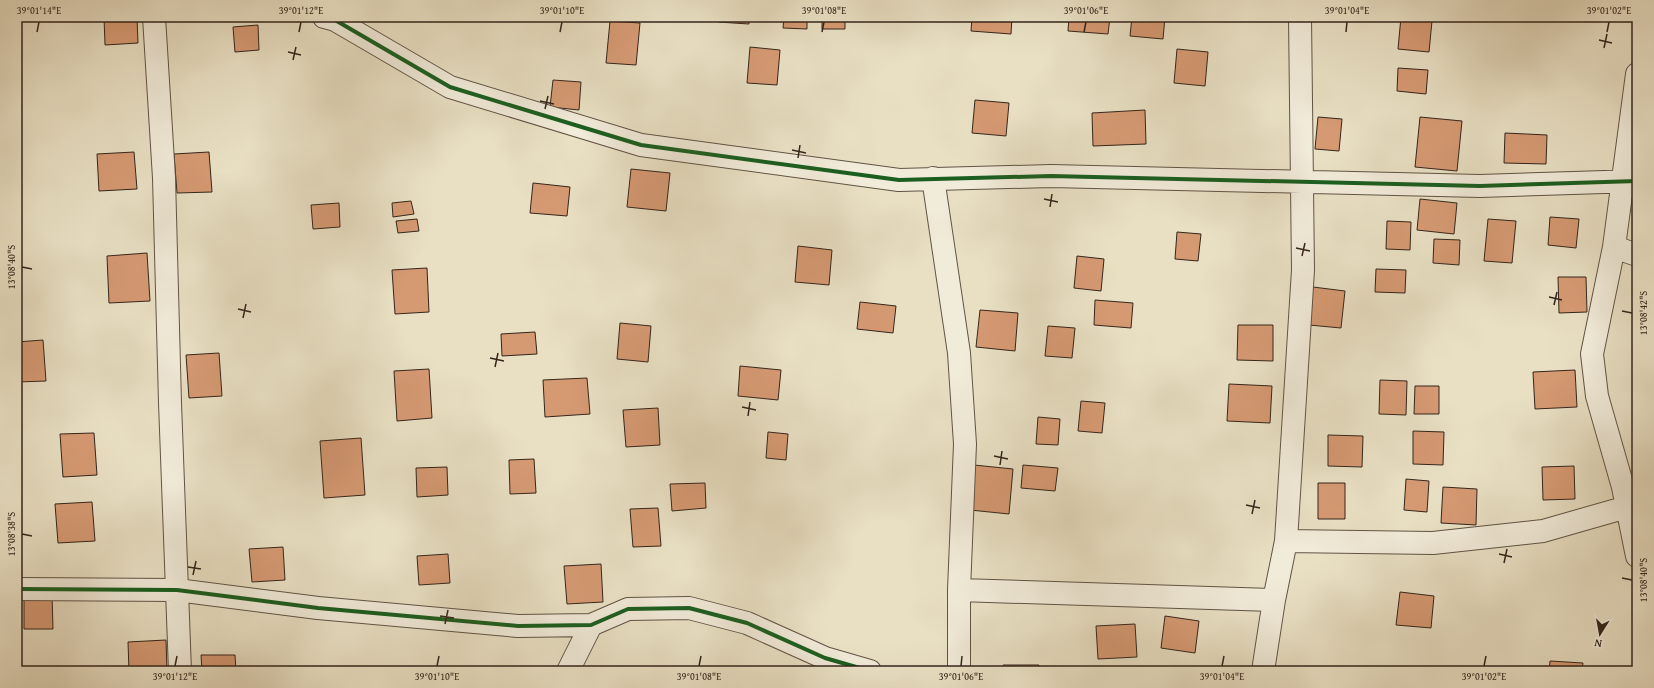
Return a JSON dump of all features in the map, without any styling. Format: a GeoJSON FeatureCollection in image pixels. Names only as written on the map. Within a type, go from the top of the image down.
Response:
{"type":"FeatureCollection","features":[{"type":"Feature","properties":{"kind":"street"},"geometry":{"type":"LineString","coordinates":[[154,17],[164,178],[170,403],[180,671]]}},
{"type":"Feature","properties":{"kind":"street"},"geometry":{"type":"LineString","coordinates":[[324,17],[335,20],[450,86],[641,145],[899,180],[1051,176],[1480,186],[1630,181]]}},
{"type":"Feature","properties":{"kind":"street"},"geometry":{"type":"LineString","coordinates":[[1263,671],[1274,600],[1286,541],[1303,270],[1300,17]]}},
{"type":"Feature","properties":{"kind":"street"},"geometry":{"type":"LineString","coordinates":[[1637,74],[1630,181],[1614,247],[1592,354],[1597,396],[1622,487],[1637,556]]}},
{"type":"Feature","properties":{"kind":"street"},"geometry":{"type":"LineString","coordinates":[[933,178],[959,353],[965,444],[959,590],[959,671]]}},
{"type":"Feature","properties":{"kind":"street"},"geometry":{"type":"LineString","coordinates":[[1614,247],[1637,255]]}},
{"type":"Feature","properties":{"kind":"street"},"geometry":{"type":"LineString","coordinates":[[1286,541],[1433,543],[1543,531],[1627,507]]}},
{"type":"Feature","properties":{"kind":"street"},"geometry":{"type":"LineString","coordinates":[[17,589],[177,590],[318,608],[518,626],[591,625],[628,609],[689,608],[747,622],[825,658],[870,671]]}},
{"type":"Feature","properties":{"kind":"street"},"geometry":{"type":"LineString","coordinates":[[959,590],[1274,600]]}},
{"type":"Feature","properties":{"kind":"street"},"geometry":{"type":"LineString","coordinates":[[568,671],[591,625]]}},
{"type":"Feature","properties":{"kind":"building"},"geometry":{"type":"Polygon","coordinates":[[[104,17],[137,17],[138,43],[105,45],[104,17]]]}},
{"type":"Feature","properties":{"kind":"building"},"geometry":{"type":"Polygon","coordinates":[[[718,17],[749,17],[749,24],[718,22],[718,17]]]}},
{"type":"Feature","properties":{"kind":"building"},"geometry":{"type":"Polygon","coordinates":[[[784,17],[807,17],[807,29],[783,28],[784,17]]]}},
{"type":"Feature","properties":{"kind":"building"},"geometry":{"type":"Polygon","coordinates":[[[822,17],[845,17],[845,29],[822,29],[822,17]]]}},
{"type":"Feature","properties":{"kind":"building"},"geometry":{"type":"Polygon","coordinates":[[[972,17],[1012,17],[1011,34],[971,31],[972,17]]]}},
{"type":"Feature","properties":{"kind":"building"},"geometry":{"type":"Polygon","coordinates":[[[1069,17],[1110,17],[1108,34],[1068,31],[1069,17]]]}},
{"type":"Feature","properties":{"kind":"building"},"geometry":{"type":"Polygon","coordinates":[[[1132,17],[1165,17],[1163,39],[1130,36],[1132,17]]]}},
{"type":"Feature","properties":{"kind":"building"},"geometry":{"type":"Polygon","coordinates":[[[1401,17],[1432,21],[1429,52],[1398,49],[1401,17]]]}},
{"type":"Feature","properties":{"kind":"building"},"geometry":{"type":"Polygon","coordinates":[[[610,21],[640,23],[636,65],[606,63],[610,21]]]}},
{"type":"Feature","properties":{"kind":"building"},"geometry":{"type":"Polygon","coordinates":[[[258,25],[259,50],[235,52],[233,27],[258,25]]]}},
{"type":"Feature","properties":{"kind":"building"},"geometry":{"type":"Polygon","coordinates":[[[750,47],[780,50],[777,85],[747,83],[750,47]]]}},
{"type":"Feature","properties":{"kind":"building"},"geometry":{"type":"Polygon","coordinates":[[[1177,49],[1208,52],[1205,86],[1174,83],[1177,49]]]}},
{"type":"Feature","properties":{"kind":"building"},"geometry":{"type":"Polygon","coordinates":[[[1398,68],[1428,70],[1426,94],[1397,91],[1398,68]]]}},
{"type":"Feature","properties":{"kind":"building"},"geometry":{"type":"Polygon","coordinates":[[[553,80],[581,82],[579,110],[550,107],[553,80]]]}},
{"type":"Feature","properties":{"kind":"building"},"geometry":{"type":"Polygon","coordinates":[[[975,100],[1009,103],[1006,136],[972,133],[975,100]]]}},
{"type":"Feature","properties":{"kind":"building"},"geometry":{"type":"Polygon","coordinates":[[[1145,110],[1146,144],[1093,146],[1092,113],[1145,110]]]}},
{"type":"Feature","properties":{"kind":"building"},"geometry":{"type":"Polygon","coordinates":[[[1318,117],[1342,119],[1339,151],[1315,149],[1318,117]]]}},
{"type":"Feature","properties":{"kind":"building"},"geometry":{"type":"Polygon","coordinates":[[[1420,117],[1462,121],[1457,171],[1415,167],[1420,117]]]}},
{"type":"Feature","properties":{"kind":"building"},"geometry":{"type":"Polygon","coordinates":[[[1505,133],[1547,135],[1546,164],[1504,163],[1505,133]]]}},
{"type":"Feature","properties":{"kind":"building"},"geometry":{"type":"Polygon","coordinates":[[[134,152],[137,189],[99,191],[97,154],[134,152]]]}},
{"type":"Feature","properties":{"kind":"building"},"geometry":{"type":"Polygon","coordinates":[[[209,152],[212,192],[177,193],[174,154],[209,152]]]}},
{"type":"Feature","properties":{"kind":"building"},"geometry":{"type":"Polygon","coordinates":[[[631,169],[670,173],[666,211],[627,207],[631,169]]]}},
{"type":"Feature","properties":{"kind":"building"},"geometry":{"type":"Polygon","coordinates":[[[533,183],[570,187],[567,216],[530,213],[533,183]]]}},
{"type":"Feature","properties":{"kind":"building"},"geometry":{"type":"Polygon","coordinates":[[[1420,199],[1457,203],[1454,234],[1417,230],[1420,199]]]}},
{"type":"Feature","properties":{"kind":"building"},"geometry":{"type":"Polygon","coordinates":[[[411,201],[414,214],[393,217],[392,203],[411,201]]]}},
{"type":"Feature","properties":{"kind":"building"},"geometry":{"type":"Polygon","coordinates":[[[339,203],[340,227],[313,229],[311,205],[339,203]]]}},
{"type":"Feature","properties":{"kind":"building"},"geometry":{"type":"Polygon","coordinates":[[[1550,217],[1579,219],[1576,248],[1548,245],[1550,217]]]}},
{"type":"Feature","properties":{"kind":"building"},"geometry":{"type":"Polygon","coordinates":[[[417,219],[419,231],[398,233],[396,221],[417,219]]]}},
{"type":"Feature","properties":{"kind":"building"},"geometry":{"type":"Polygon","coordinates":[[[1488,219],[1516,221],[1512,263],[1484,261],[1488,219]]]}},
{"type":"Feature","properties":{"kind":"building"},"geometry":{"type":"Polygon","coordinates":[[[1387,221],[1411,222],[1410,250],[1386,249],[1387,221]]]}},
{"type":"Feature","properties":{"kind":"building"},"geometry":{"type":"Polygon","coordinates":[[[1177,232],[1201,234],[1198,261],[1175,259],[1177,232]]]}},
{"type":"Feature","properties":{"kind":"building"},"geometry":{"type":"Polygon","coordinates":[[[1434,239],[1460,240],[1459,265],[1433,263],[1434,239]]]}},
{"type":"Feature","properties":{"kind":"building"},"geometry":{"type":"Polygon","coordinates":[[[798,246],[832,250],[829,285],[795,282],[798,246]]]}},
{"type":"Feature","properties":{"kind":"building"},"geometry":{"type":"Polygon","coordinates":[[[147,253],[150,301],[109,303],[107,256],[147,253]]]}},
{"type":"Feature","properties":{"kind":"building"},"geometry":{"type":"Polygon","coordinates":[[[1077,256],[1104,259],[1101,291],[1074,288],[1077,256]]]}},
{"type":"Feature","properties":{"kind":"building"},"geometry":{"type":"Polygon","coordinates":[[[427,268],[429,312],[395,314],[392,270],[427,268]]]}},
{"type":"Feature","properties":{"kind":"building"},"geometry":{"type":"Polygon","coordinates":[[[1376,269],[1406,270],[1405,293],[1375,292],[1376,269]]]}},
{"type":"Feature","properties":{"kind":"building"},"geometry":{"type":"Polygon","coordinates":[[[1558,277],[1586,277],[1587,312],[1559,313],[1558,277]]]}},
{"type":"Feature","properties":{"kind":"building"},"geometry":{"type":"Polygon","coordinates":[[[1313,287],[1345,291],[1341,328],[1309,325],[1313,287]]]}},
{"type":"Feature","properties":{"kind":"building"},"geometry":{"type":"Polygon","coordinates":[[[1095,300],[1133,303],[1131,328],[1094,325],[1095,300]]]}},
{"type":"Feature","properties":{"kind":"building"},"geometry":{"type":"Polygon","coordinates":[[[860,302],[896,306],[893,333],[857,329],[860,302]]]}},
{"type":"Feature","properties":{"kind":"building"},"geometry":{"type":"Polygon","coordinates":[[[980,310],[1018,313],[1015,351],[976,347],[980,310]]]}},
{"type":"Feature","properties":{"kind":"building"},"geometry":{"type":"Polygon","coordinates":[[[620,323],[651,326],[648,362],[617,359],[620,323]]]}},
{"type":"Feature","properties":{"kind":"building"},"geometry":{"type":"Polygon","coordinates":[[[1238,325],[1273,325],[1273,361],[1237,360],[1238,325]]]}},
{"type":"Feature","properties":{"kind":"building"},"geometry":{"type":"Polygon","coordinates":[[[1048,326],[1075,328],[1072,358],[1045,356],[1048,326]]]}},
{"type":"Feature","properties":{"kind":"building"},"geometry":{"type":"Polygon","coordinates":[[[535,332],[537,354],[502,356],[501,334],[535,332]]]}},
{"type":"Feature","properties":{"kind":"building"},"geometry":{"type":"Polygon","coordinates":[[[43,340],[46,381],[17,382],[17,342],[43,340]]]}},
{"type":"Feature","properties":{"kind":"building"},"geometry":{"type":"Polygon","coordinates":[[[219,353],[222,396],[189,398],[186,355],[219,353]]]}},
{"type":"Feature","properties":{"kind":"building"},"geometry":{"type":"Polygon","coordinates":[[[740,366],[781,370],[778,400],[738,396],[740,366]]]}},
{"type":"Feature","properties":{"kind":"building"},"geometry":{"type":"Polygon","coordinates":[[[429,369],[432,418],[397,421],[394,371],[429,369]]]}},
{"type":"Feature","properties":{"kind":"building"},"geometry":{"type":"Polygon","coordinates":[[[1575,370],[1577,407],[1535,409],[1533,372],[1575,370]]]}},
{"type":"Feature","properties":{"kind":"building"},"geometry":{"type":"Polygon","coordinates":[[[587,378],[590,414],[545,417],[543,380],[587,378]]]}},
{"type":"Feature","properties":{"kind":"building"},"geometry":{"type":"Polygon","coordinates":[[[1380,380],[1407,381],[1406,415],[1379,414],[1380,380]]]}},
{"type":"Feature","properties":{"kind":"building"},"geometry":{"type":"Polygon","coordinates":[[[1229,384],[1272,386],[1270,423],[1227,421],[1229,384]]]}},
{"type":"Feature","properties":{"kind":"building"},"geometry":{"type":"Polygon","coordinates":[[[1415,386],[1439,386],[1439,414],[1414,414],[1415,386]]]}},
{"type":"Feature","properties":{"kind":"building"},"geometry":{"type":"Polygon","coordinates":[[[1081,401],[1105,403],[1102,433],[1078,431],[1081,401]]]}},
{"type":"Feature","properties":{"kind":"building"},"geometry":{"type":"Polygon","coordinates":[[[658,408],[660,445],[626,447],[623,410],[658,408]]]}},
{"type":"Feature","properties":{"kind":"building"},"geometry":{"type":"Polygon","coordinates":[[[1038,417],[1060,419],[1058,445],[1036,444],[1038,417]]]}},
{"type":"Feature","properties":{"kind":"building"},"geometry":{"type":"Polygon","coordinates":[[[1413,431],[1444,432],[1443,465],[1413,464],[1413,431]]]}},
{"type":"Feature","properties":{"kind":"building"},"geometry":{"type":"Polygon","coordinates":[[[768,432],[788,434],[786,460],[766,458],[768,432]]]}},
{"type":"Feature","properties":{"kind":"building"},"geometry":{"type":"Polygon","coordinates":[[[94,433],[97,475],[63,477],[60,434],[94,433]]]}},
{"type":"Feature","properties":{"kind":"building"},"geometry":{"type":"Polygon","coordinates":[[[1328,435],[1363,436],[1362,467],[1328,466],[1328,435]]]}},
{"type":"Feature","properties":{"kind":"building"},"geometry":{"type":"Polygon","coordinates":[[[361,438],[365,495],[324,498],[320,441],[361,438]]]}},
{"type":"Feature","properties":{"kind":"building"},"geometry":{"type":"Polygon","coordinates":[[[534,459],[536,493],[510,494],[509,460],[534,459]]]}},
{"type":"Feature","properties":{"kind":"building"},"geometry":{"type":"Polygon","coordinates":[[[974,465],[1013,469],[1009,514],[970,510],[974,465]]]}},
{"type":"Feature","properties":{"kind":"building"},"geometry":{"type":"Polygon","coordinates":[[[1023,465],[1058,468],[1055,491],[1021,488],[1023,465]]]}},
{"type":"Feature","properties":{"kind":"building"},"geometry":{"type":"Polygon","coordinates":[[[1574,466],[1575,499],[1543,500],[1542,467],[1574,466]]]}},
{"type":"Feature","properties":{"kind":"building"},"geometry":{"type":"Polygon","coordinates":[[[447,467],[448,495],[417,497],[416,468],[447,467]]]}},
{"type":"Feature","properties":{"kind":"building"},"geometry":{"type":"Polygon","coordinates":[[[1406,479],[1429,481],[1427,512],[1404,510],[1406,479]]]}},
{"type":"Feature","properties":{"kind":"building"},"geometry":{"type":"Polygon","coordinates":[[[705,483],[706,508],[672,511],[670,484],[705,483]]]}},
{"type":"Feature","properties":{"kind":"building"},"geometry":{"type":"Polygon","coordinates":[[[1318,483],[1345,483],[1345,519],[1318,519],[1318,483]]]}},
{"type":"Feature","properties":{"kind":"building"},"geometry":{"type":"Polygon","coordinates":[[[1443,487],[1477,489],[1476,525],[1441,523],[1443,487]]]}},
{"type":"Feature","properties":{"kind":"building"},"geometry":{"type":"Polygon","coordinates":[[[92,502],[95,541],[58,543],[55,504],[92,502]]]}},
{"type":"Feature","properties":{"kind":"building"},"geometry":{"type":"Polygon","coordinates":[[[658,508],[661,546],[633,547],[630,509],[658,508]]]}},
{"type":"Feature","properties":{"kind":"building"},"geometry":{"type":"Polygon","coordinates":[[[283,547],[285,580],[252,582],[249,549],[283,547]]]}},
{"type":"Feature","properties":{"kind":"building"},"geometry":{"type":"Polygon","coordinates":[[[448,554],[450,583],[419,585],[417,556],[448,554]]]}},
{"type":"Feature","properties":{"kind":"building"},"geometry":{"type":"Polygon","coordinates":[[[601,564],[603,602],[567,604],[564,566],[601,564]]]}},
{"type":"Feature","properties":{"kind":"building"},"geometry":{"type":"Polygon","coordinates":[[[1400,592],[1434,596],[1431,628],[1396,625],[1400,592]]]}},
{"type":"Feature","properties":{"kind":"building"},"geometry":{"type":"Polygon","coordinates":[[[24,595],[52,595],[53,629],[24,629],[24,595]]]}},
{"type":"Feature","properties":{"kind":"building"},"geometry":{"type":"Polygon","coordinates":[[[1165,616],[1199,621],[1195,653],[1161,648],[1165,616]]]}},
{"type":"Feature","properties":{"kind":"building"},"geometry":{"type":"Polygon","coordinates":[[[1135,624],[1137,657],[1098,659],[1096,626],[1135,624]]]}},
{"type":"Feature","properties":{"kind":"building"},"geometry":{"type":"Polygon","coordinates":[[[166,640],[167,671],[129,671],[128,642],[166,640]]]}},
{"type":"Feature","properties":{"kind":"building"},"geometry":{"type":"Polygon","coordinates":[[[201,655],[235,655],[236,671],[202,671],[201,655]]]}},
{"type":"Feature","properties":{"kind":"building"},"geometry":{"type":"Polygon","coordinates":[[[1550,661],[1583,663],[1582,671],[1549,671],[1550,661]]]}},
{"type":"Feature","properties":{"kind":"building"},"geometry":{"type":"Polygon","coordinates":[[[1003,665],[1039,665],[1039,671],[1003,671],[1003,665]]]}},
{"type":"Feature","properties":{"kind":"cycle path"},"geometry":{"type":"LineString","coordinates":[[324,17],[335,20],[450,87],[641,145],[899,180],[1051,176],[1480,186],[1637,181]]}},
{"type":"Feature","properties":{"kind":"cycle path"},"geometry":{"type":"LineString","coordinates":[[17,589],[177,590],[318,608],[518,626],[591,625],[628,609],[689,608],[747,623],[825,658],[870,671]]}}]}
